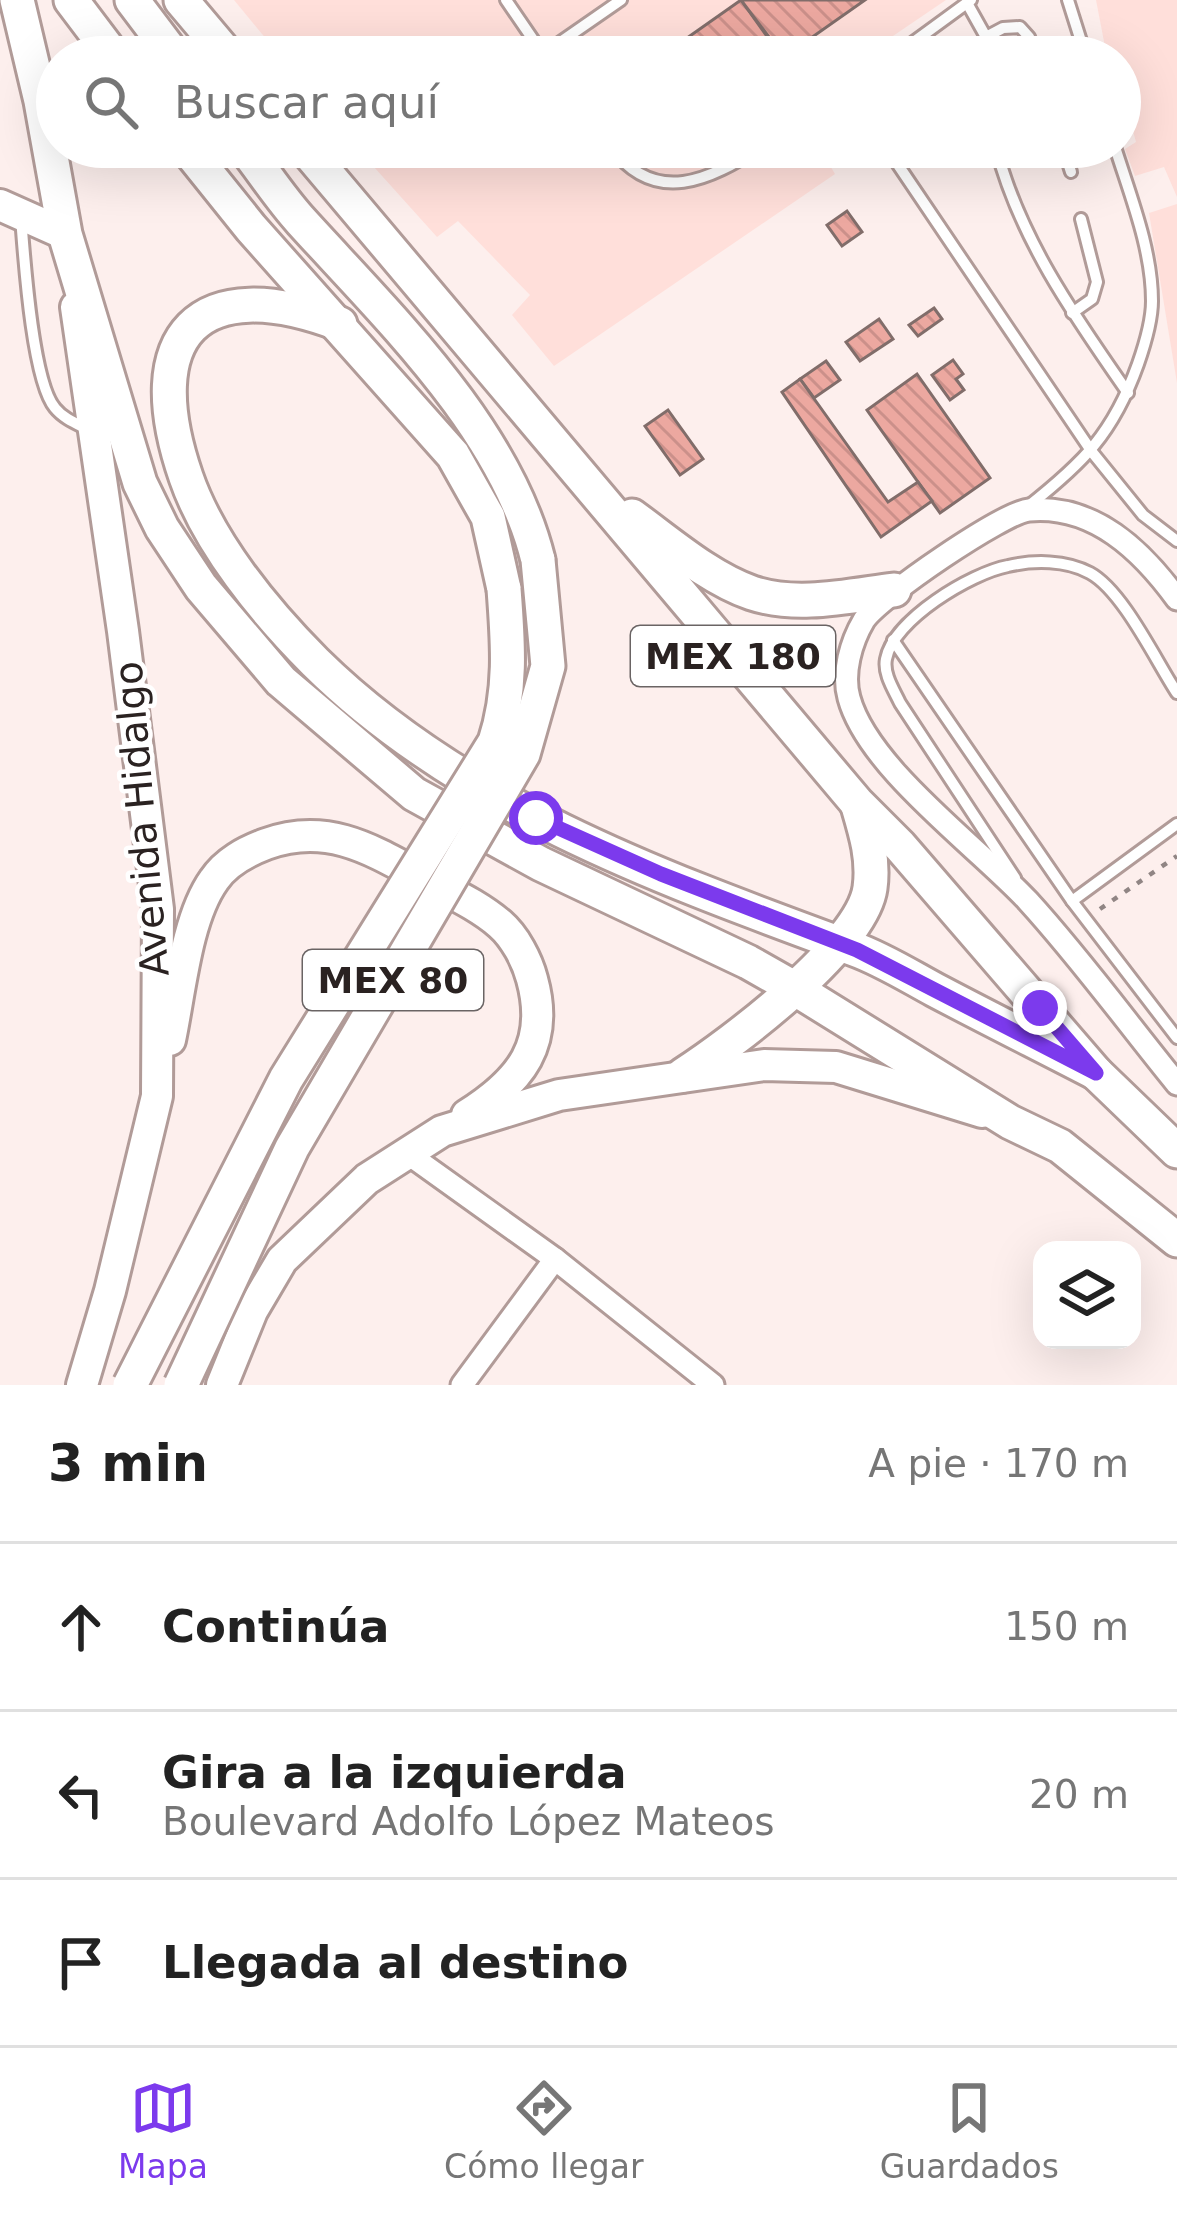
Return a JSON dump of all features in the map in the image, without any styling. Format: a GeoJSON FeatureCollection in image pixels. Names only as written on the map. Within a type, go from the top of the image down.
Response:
{"type":"FeatureCollection","features":[{"type":"Feature","properties":{"kind":"main road"},"geometry":{"type":"LineString","coordinates":[[17,0],[19,40],[36,87]]}},
{"type":"Feature","properties":{"kind":"main road"},"geometry":{"type":"LineString","coordinates":[[71,0],[98,36]]}},
{"type":"Feature","properties":{"kind":"main road"},"geometry":{"type":"LineString","coordinates":[[131,0],[159,36]]}},
{"type":"Feature","properties":{"kind":"main road"},"geometry":{"type":"LineString","coordinates":[[181,0],[211,36]]}},
{"type":"Feature","properties":{"kind":"main road"},"geometry":{"type":"LineString","coordinates":[[53,168],[67,241],[127,448],[162,528],[201,587],[280,681],[414,794],[541,864],[794,988],[1010,1122],[1060,1146],[1177,1240]]}},
{"type":"Feature","properties":{"kind":"main road","name":"MEX 80"},"geometry":{"type":"LineString","coordinates":[[130,1385],[286,1079],[495,742],[510,668],[499,553],[476,489],[453,455],[251,229],[203,168]]}},
{"type":"Feature","properties":{"kind":"main road","name":"MEX 80"},"geometry":{"type":"LineString","coordinates":[[181,1385],[292,1148],[523,754],[548,666],[538,560],[530,526],[514,491],[463,411],[368,290],[298,218],[260,168]]}},
{"type":"Feature","properties":{"kind":"main road","name":"MEX 180"},"geometry":{"type":"LineString","coordinates":[[322,168],[857,803],[928,877],[1096,1073],[1177,1150]]}},
{"type":"Feature","properties":{"kind":"main road"},"geometry":{"type":"LineString","coordinates":[[340,324],[281,307],[225,305],[193,323],[171,359],[171,410],[187,479],[236,572],[315,662],[425,754],[556,827],[661,874],[857,950],[1096,1073]]}},
{"type":"Feature","properties":{"kind":"main road"},"geometry":{"type":"LineString","coordinates":[[592,487],[729,583],[756,594],[816,600],[894,590]]}},
{"type":"Feature","properties":{"kind":"main road"},"geometry":{"type":"LineString","coordinates":[[683,1076],[721,1051],[794,988],[864,906],[870,890],[870,849],[857,803]]}},
{"type":"Feature","properties":{"kind":"street"},"geometry":{"type":"LineString","coordinates":[[10,209],[67,241]]}},
{"type":"Feature","properties":{"kind":"street","name":"Avenida Hidalgo"},"geometry":{"type":"LineString","coordinates":[[67,241],[158,908],[157,1096],[82,1385]]}},
{"type":"Feature","properties":{"kind":"street"},"geometry":{"type":"LineString","coordinates":[[1177,599],[1153,566],[1084,517],[1024,509],[894,590],[866,618],[849,655],[847,692],[856,720],[884,759],[1028,902],[1177,1084]]}},
{"type":"Feature","properties":{"kind":"street"},"geometry":{"type":"LineString","coordinates":[[157,1096],[200,906],[214,879],[233,859],[262,846],[313,834],[364,845],[476,906],[503,926],[526,960],[538,1031],[519,1074],[489,1101],[338,1203],[282,1260],[252,1311],[222,1385]]}},
{"type":"Feature","properties":{"kind":"street"},"geometry":{"type":"LineString","coordinates":[[442,1131],[559,1095],[764,1065],[836,1067],[1010,1122]]}},
{"type":"Feature","properties":{"kind":"street"},"geometry":{"type":"LineString","coordinates":[[407,1153],[555,1259],[713,1385]]}},
{"type":"Feature","properties":{"kind":"street"},"geometry":{"type":"LineString","coordinates":[[462,1385],[555,1259]]}},
{"type":"Feature","properties":{"kind":"lane"},"geometry":{"type":"LineString","coordinates":[[506,0],[530,36]]}},
{"type":"Feature","properties":{"kind":"lane"},"geometry":{"type":"LineString","coordinates":[[572,36],[621,0]]}},
{"type":"Feature","properties":{"kind":"lane"},"geometry":{"type":"LineString","coordinates":[[1068,0],[1079,36]]}},
{"type":"Feature","properties":{"kind":"lane"},"geometry":{"type":"LineString","coordinates":[[922,36],[969,2],[986,36]]}},
{"type":"Feature","properties":{"kind":"lane"},"geometry":{"type":"LineString","coordinates":[[988,36],[1019,27],[1028,36]]}},
{"type":"Feature","properties":{"kind":"lane"},"geometry":{"type":"LineString","coordinates":[[632,168],[640,176],[664,182],[703,179],[723,168]]}},
{"type":"Feature","properties":{"kind":"lane"},"geometry":{"type":"LineString","coordinates":[[900,168],[1092,452],[1143,514],[1177,541]]}},
{"type":"Feature","properties":{"kind":"lane"},"geometry":{"type":"LineString","coordinates":[[1002,168],[1072,313],[1128,393]]}},
{"type":"Feature","properties":{"kind":"lane"},"geometry":{"type":"LineString","coordinates":[[1070,168],[1071,172]]}},
{"type":"Feature","properties":{"kind":"lane"},"geometry":{"type":"LineString","coordinates":[[1024,509],[1092,452],[1128,393],[1143,349],[1152,301],[1136,215],[1121,168]]}},
{"type":"Feature","properties":{"kind":"lane"},"geometry":{"type":"LineString","coordinates":[[10,209],[47,396],[70,421],[93,432]]}},
{"type":"Feature","properties":{"kind":"lane"},"geometry":{"type":"LineString","coordinates":[[1072,313],[1092,299],[1097,282],[1081,219]]}},
{"type":"Feature","properties":{"kind":"lane"},"geometry":{"type":"LineString","coordinates":[[1124,542],[1143,514]]}},
{"type":"Feature","properties":{"kind":"lane"},"geometry":{"type":"LineString","coordinates":[[1028,902],[900,703],[886,673],[893,640],[926,609],[978,577],[1006,566],[1072,565],[1096,576],[1117,599],[1177,694]]}},
{"type":"Feature","properties":{"kind":"lane"},"geometry":{"type":"LineString","coordinates":[[893,640],[1072,901],[1177,1038]]}},
{"type":"Feature","properties":{"kind":"lane"},"geometry":{"type":"LineString","coordinates":[[1072,901],[1177,824]]}},
{"type":"Feature","properties":{"kind":"path"},"geometry":{"type":"LineString","coordinates":[[1086,919],[1177,856]]}},
{"type":"Feature","properties":{"kind":"shaded area"},"geometry":{"type":"Polygon","coordinates":[[[234,0],[946,0],[893,36],[264,36],[234,0]]]}},
{"type":"Feature","properties":{"kind":"shaded area"},"geometry":{"type":"Polygon","coordinates":[[[1096,0],[1177,0],[1177,197],[1164,167],[1135,176],[1132,168],[1141,168],[1141,36],[1103,36],[1096,0]]]}},
{"type":"Feature","properties":{"kind":"shaded area"},"geometry":{"type":"Polygon","coordinates":[[[375,168],[831,168],[835,174],[554,366],[512,315],[530,295],[458,221],[437,237],[375,168]]]}},
{"type":"Feature","properties":{"kind":"shaded area"},"geometry":{"type":"Polygon","coordinates":[[[1177,204],[1177,383],[1149,213],[1177,204]]]}},
{"type":"Feature","properties":{"kind":"building"},"geometry":{"type":"Polygon","coordinates":[[[741,0],[767,36],[690,36],[741,0]]]}},
{"type":"Feature","properties":{"kind":"building"},"geometry":{"type":"Polygon","coordinates":[[[741,0],[865,0],[814,36],[768,36],[741,0]]]}},
{"type":"Feature","properties":{"kind":"building"},"geometry":{"type":"Polygon","coordinates":[[[847,211],[862,232],[842,246],[827,225],[847,211]]]}},
{"type":"Feature","properties":{"kind":"building"},"geometry":{"type":"Polygon","coordinates":[[[934,308],[942,319],[918,336],[909,325],[934,308]]]}},
{"type":"Feature","properties":{"kind":"building"},"geometry":{"type":"Polygon","coordinates":[[[879,319],[893,339],[860,361],[846,342],[879,319]]]}},
{"type":"Feature","properties":{"kind":"building"},"geometry":{"type":"Polygon","coordinates":[[[953,360],[963,374],[956,379],[964,390],[950,400],[932,375],[953,360]]]}},
{"type":"Feature","properties":{"kind":"building"},"geometry":{"type":"Polygon","coordinates":[[[826,361],[840,380],[814,398],[800,379],[826,361]]]}},
{"type":"Feature","properties":{"kind":"building"},"geometry":{"type":"Polygon","coordinates":[[[917,374],[990,478],[940,513],[867,410],[917,374]]]}},
{"type":"Feature","properties":{"kind":"building"},"geometry":{"type":"Polygon","coordinates":[[[800,379],[888,502],[918,482],[932,501],[881,537],[782,392],[800,379]]]}},
{"type":"Feature","properties":{"kind":"building"},"geometry":{"type":"Polygon","coordinates":[[[668,410],[703,459],[680,475],[645,426],[668,410]]]}},
{"type":"Feature","properties":{"kind":"route"},"geometry":{"type":"LineString","coordinates":[[536,818],[661,874],[857,950],[1096,1073],[1040,1008]]}}]}
